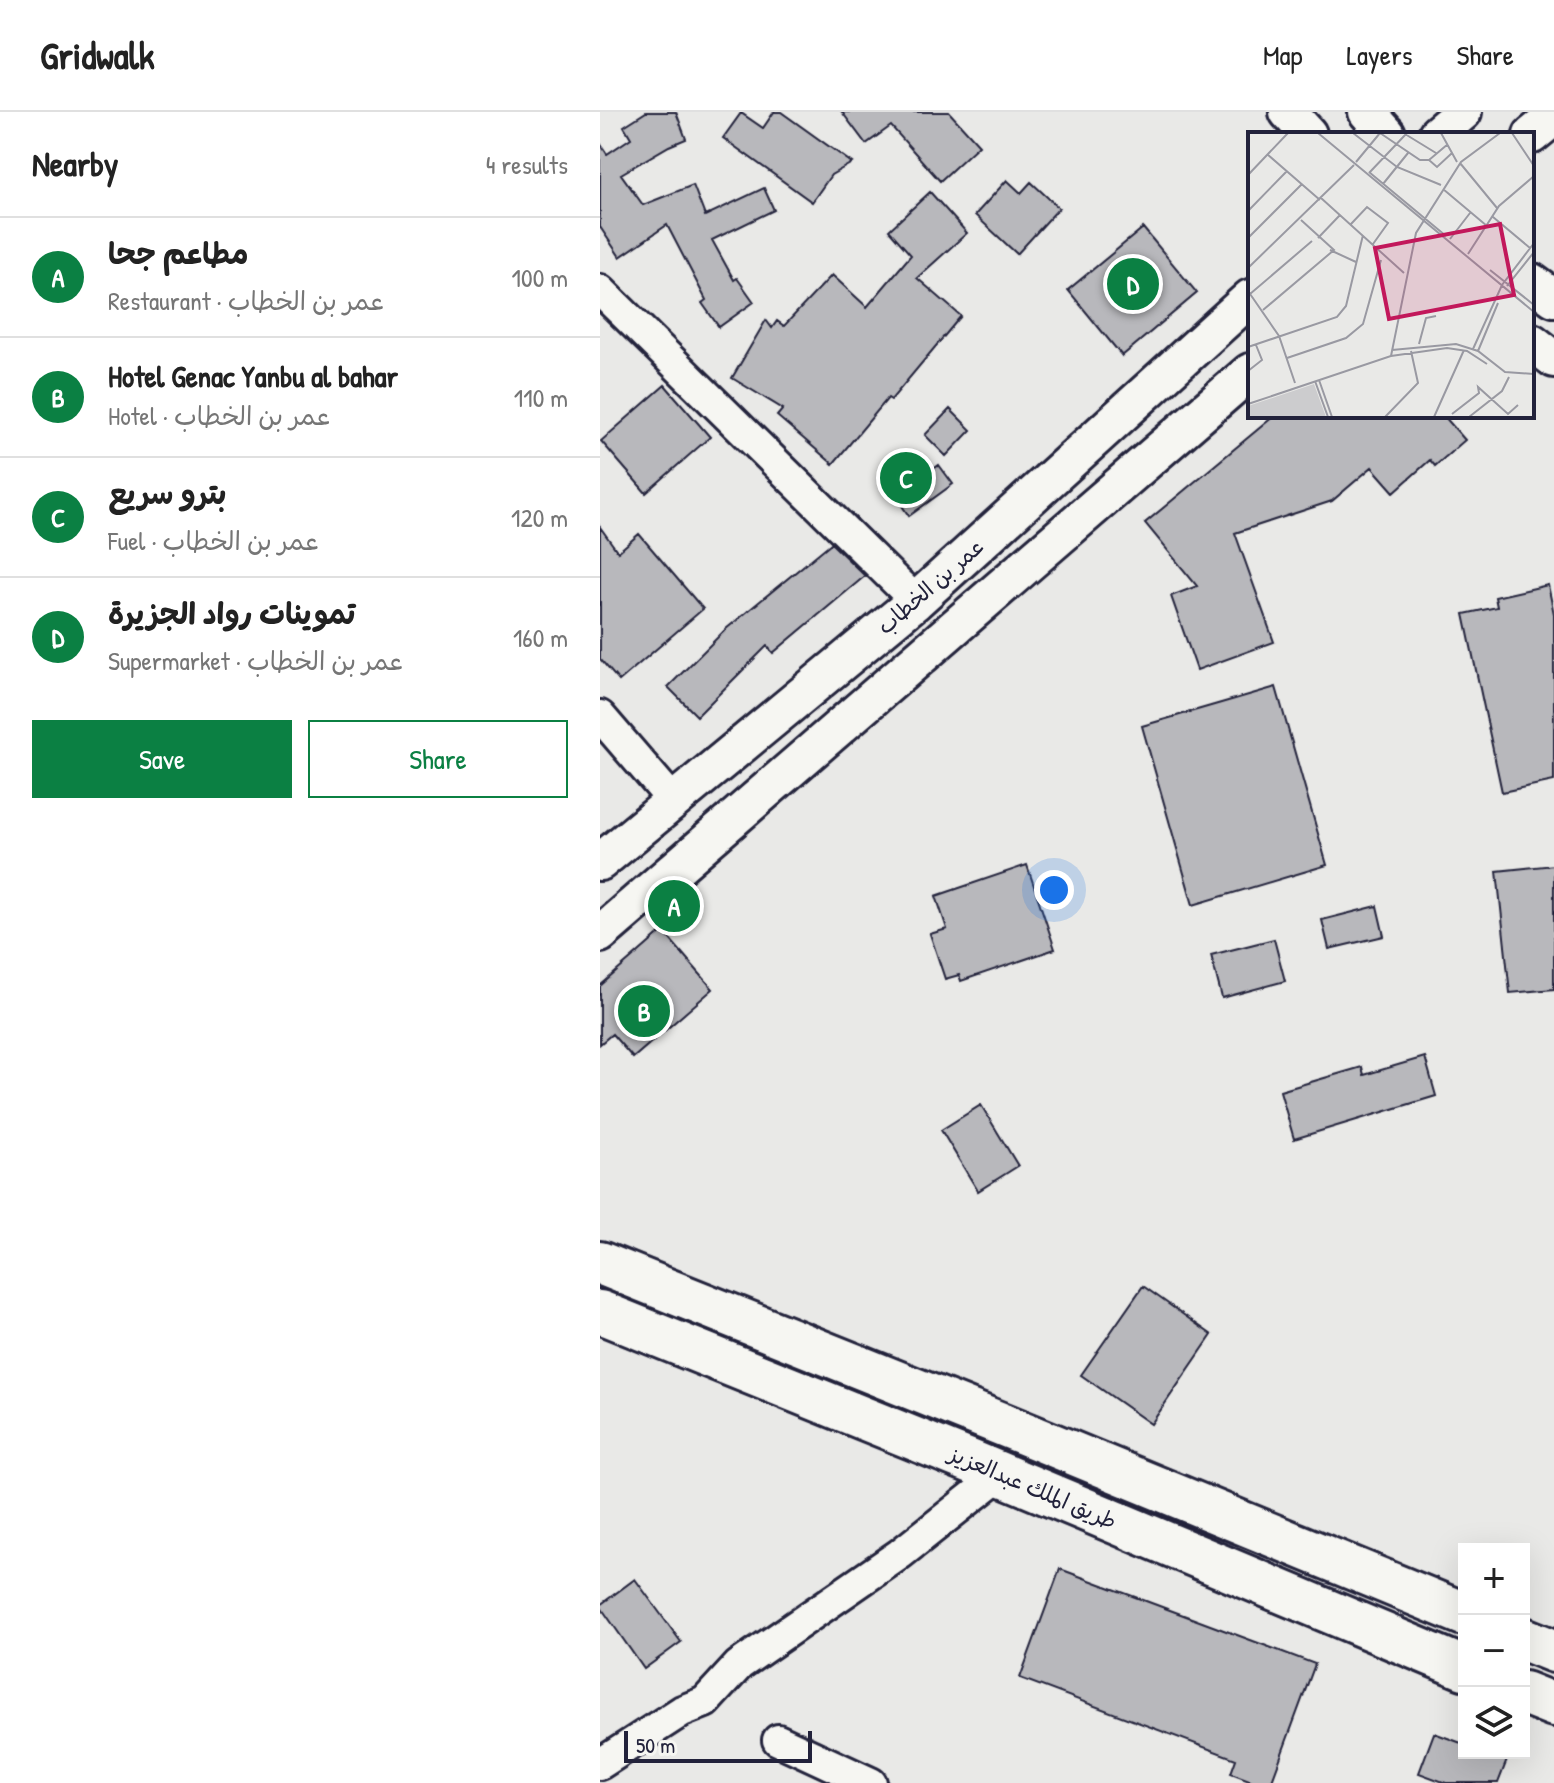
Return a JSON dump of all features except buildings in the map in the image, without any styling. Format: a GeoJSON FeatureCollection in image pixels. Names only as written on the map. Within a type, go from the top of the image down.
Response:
{"type":"FeatureCollection","features":[{"type":"Feature","properties":{"kind":"main road","name":"طريق الملك عبدالعزيز"},"geometry":{"type":"LineString","coordinates":[[600,1263],[1458,1612]]}},
{"type":"Feature","properties":{"kind":"main road","name":"طريق الملك عبدالعزيز"},"geometry":{"type":"LineString","coordinates":[[600,1312],[1001,1474],[1458,1665]]}},
{"type":"Feature","properties":{"kind":"main road"},"geometry":{"type":"LineString","coordinates":[[1530,1641],[1554,1651]]}},
{"type":"Feature","properties":{"kind":"main road"},"geometry":{"type":"LineString","coordinates":[[1530,1695],[1554,1705]]}},
{"type":"Feature","properties":{"kind":"street"},"geometry":{"type":"LineString","coordinates":[[1288,112],[1306,132]]}},
{"type":"Feature","properties":{"kind":"street"},"geometry":{"type":"LineString","coordinates":[[1367,112],[1385,132]]}},
{"type":"Feature","properties":{"kind":"street"},"geometry":{"type":"LineString","coordinates":[[1439,132],[1463,112]]}},
{"type":"Feature","properties":{"kind":"street"},"geometry":{"type":"LineString","coordinates":[[1534,133],[1554,117]]}},
{"type":"Feature","properties":{"kind":"street"},"geometry":{"type":"LineString","coordinates":[[1534,283],[1554,298]]}},
{"type":"Feature","properties":{"kind":"street"},"geometry":{"type":"LineString","coordinates":[[601,294],[916,601]]}},
{"type":"Feature","properties":{"kind":"street","name":"عمر بن الخطاب"},"geometry":{"type":"LineString","coordinates":[[600,862],[916,601],[1248,300]]}},
{"type":"Feature","properties":{"kind":"street"},"geometry":{"type":"LineString","coordinates":[[1534,344],[1554,359]]}},
{"type":"Feature","properties":{"kind":"street"},"geometry":{"type":"LineString","coordinates":[[600,934],[1248,374]]}},
{"type":"Feature","properties":{"kind":"street"},"geometry":{"type":"LineString","coordinates":[[600,716],[674,802]]}},
{"type":"Feature","properties":{"kind":"street"},"geometry":{"type":"LineString","coordinates":[[600,1764],[682,1711],[705,1702],[739,1665],[900,1554],[1001,1474]]}},
{"type":"Feature","properties":{"kind":"street"},"geometry":{"type":"LineString","coordinates":[[778,1740],[871,1783]]}},
{"type":"Feature","properties":{"kind":"place","name":"تموينات رواد الجزيرة"},"geometry":{"type":"Point","coordinates":[1133,284]}},
{"type":"Feature","properties":{"kind":"place","name":"بترو سريع"},"geometry":{"type":"Point","coordinates":[906,478]}},
{"type":"Feature","properties":{"kind":"place","name":"مطاعم جحا"},"geometry":{"type":"Point","coordinates":[674,906]}},
{"type":"Feature","properties":{"kind":"place","name":"Hotel Genac Yanbu al bahar"},"geometry":{"type":"Point","coordinates":[644,1011]}}]}
